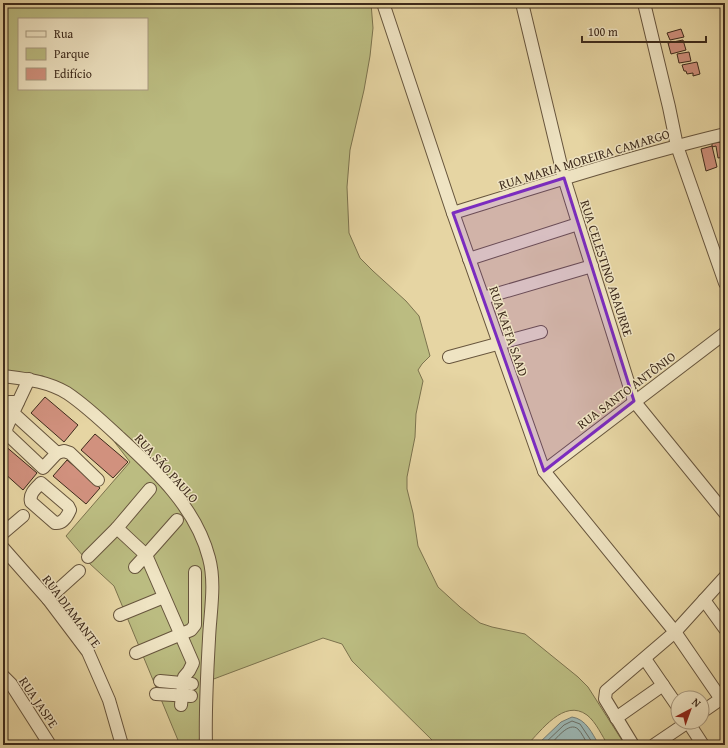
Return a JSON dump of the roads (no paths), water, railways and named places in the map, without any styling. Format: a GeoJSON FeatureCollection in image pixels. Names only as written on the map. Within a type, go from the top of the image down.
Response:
{"type":"FeatureCollection","features":[{"type":"Feature","properties":{"kind":"street","name":"RUA KAFFA SAAD"},"geometry":{"type":"LineString","coordinates":[[383,3],[452,214],[544,471],[675,632],[723,698]]}},
{"type":"Feature","properties":{"kind":"street","name":"RUA CELESTINO ABAURRE"},"geometry":{"type":"LineString","coordinates":[[522,3],[564,178],[634,401],[725,513]]}},
{"type":"Feature","properties":{"kind":"street"},"geometry":{"type":"LineString","coordinates":[[644,3],[677,146],[725,283]]}},
{"type":"Feature","properties":{"kind":"street","name":"RUA MARIA MOREIRA CAMARGO"},"geometry":{"type":"LineString","coordinates":[[452,214],[564,178],[725,134]]}},
{"type":"Feature","properties":{"kind":"street"},"geometry":{"type":"LineString","coordinates":[[469,259],[578,224]]}},
{"type":"Feature","properties":{"kind":"street"},"geometry":{"type":"LineString","coordinates":[[483,298],[592,266]]}},
{"type":"Feature","properties":{"kind":"street"},"geometry":{"type":"LineString","coordinates":[[449,357],[541,332]]}},
{"type":"Feature","properties":{"kind":"street","name":"RUA SANTO ANTÔNIO"},"geometry":{"type":"LineString","coordinates":[[544,471],[725,333]]}},
{"type":"Feature","properties":{"kind":"street","name":"RUA SÃO PAULO"},"geometry":{"type":"LineString","coordinates":[[3,376],[29,379],[48,384],[66,393],[96,415],[145,460],[178,496],[192,517],[209,558],[212,580],[206,686],[206,745]]}},
{"type":"Feature","properties":{"kind":"street"},"geometry":{"type":"LineString","coordinates":[[29,379],[11,407],[6,429],[7,434],[43,468]]}},
{"type":"Feature","properties":{"kind":"street"},"geometry":{"type":"LineString","coordinates":[[11,407],[57,453]]}},
{"type":"Feature","properties":{"kind":"street"},"geometry":{"type":"LineString","coordinates":[[41,483],[43,468],[57,453],[64,451],[70,453],[98,480]]}},
{"type":"Feature","properties":{"kind":"street"},"geometry":{"type":"LineString","coordinates":[[88,557],[117,528],[150,489]]}},
{"type":"Feature","properties":{"kind":"street"},"geometry":{"type":"LineString","coordinates":[[3,533],[23,516]]}},
{"type":"Feature","properties":{"kind":"street"},"geometry":{"type":"LineString","coordinates":[[135,567],[177,520]]}},
{"type":"Feature","properties":{"kind":"street"},"geometry":{"type":"LineString","coordinates":[[117,528],[146,555],[193,663],[184,677],[185,693]]}},
{"type":"Feature","properties":{"kind":"street","name":"RUA DIAMANTE"},"geometry":{"type":"LineString","coordinates":[[3,548],[48,599],[88,652],[109,700],[122,745]]}},
{"type":"Feature","properties":{"kind":"street"},"geometry":{"type":"LineString","coordinates":[[48,599],[79,571]]}},
{"type":"Feature","properties":{"kind":"street"},"geometry":{"type":"LineString","coordinates":[[136,653],[191,630],[195,625],[195,572]]}},
{"type":"Feature","properties":{"kind":"street"},"geometry":{"type":"LineString","coordinates":[[634,745],[616,718],[605,699],[605,696],[609,689],[675,632],[725,577]]}},
{"type":"Feature","properties":{"kind":"street"},"geometry":{"type":"LineString","coordinates":[[120,615],[164,597]]}},
{"type":"Feature","properties":{"kind":"street"},"geometry":{"type":"LineString","coordinates":[[704,600],[725,630]]}},
{"type":"Feature","properties":{"kind":"street"},"geometry":{"type":"LineString","coordinates":[[645,659],[670,696]]}},
{"type":"Feature","properties":{"kind":"street","name":"RUA JASPE"},"geometry":{"type":"LineString","coordinates":[[3,676],[11,684],[50,745]]}},
{"type":"Feature","properties":{"kind":"street"},"geometry":{"type":"LineString","coordinates":[[160,680],[185,693]]}},
{"type":"Feature","properties":{"kind":"street"},"geometry":{"type":"LineString","coordinates":[[616,718],[663,686]]}},
{"type":"Feature","properties":{"kind":"street"},"geometry":{"type":"LineString","coordinates":[[156,694],[185,693]]}},
{"type":"Feature","properties":{"kind":"street"},"geometry":{"type":"LineString","coordinates":[[710,707],[723,698]]}},
{"type":"Feature","properties":{"kind":"street"},"geometry":{"type":"LineString","coordinates":[[654,745],[676,730]]}},
{"type":"Feature","properties":{"kind":"street"},"geometry":{"type":"LineString","coordinates":[[693,730],[703,745]]}},
{"type":"Feature","properties":{"kind":"water"},"geometry":{"type":"Polygon","coordinates":[[[572,717],[577,718],[585,724],[599,745],[537,745],[561,722],[572,717]]]}}]}
